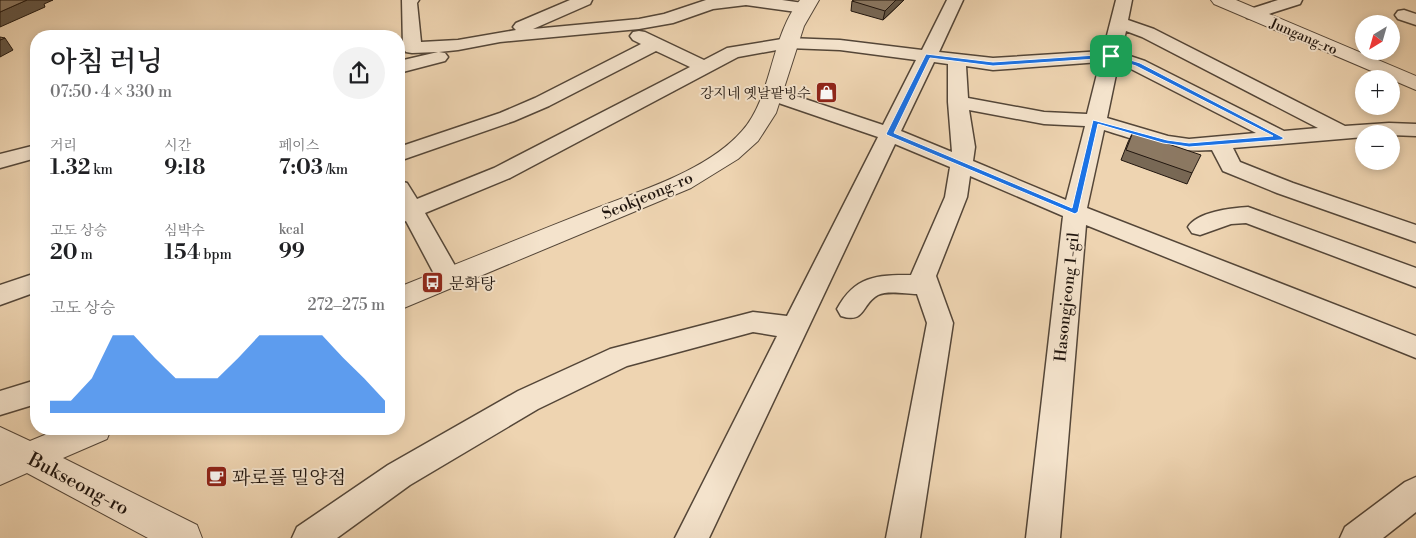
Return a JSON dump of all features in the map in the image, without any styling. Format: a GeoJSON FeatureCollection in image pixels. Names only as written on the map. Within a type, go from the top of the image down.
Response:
{"type":"FeatureCollection","features":[{"type":"Feature","properties":{"kind":"street"},"geometry":{"type":"LineString","coordinates":[[411,0],[409,2],[412,48],[458,45],[500,36],[617,26],[668,19],[710,4],[746,0],[807,4]]}},
{"type":"Feature","properties":{"kind":"street"},"geometry":{"type":"LineString","coordinates":[[500,36],[584,0]]}},
{"type":"Feature","properties":{"kind":"street"},"geometry":{"type":"LineString","coordinates":[[692,538],[955,0]]}},
{"type":"Feature","properties":{"kind":"street","name":"Jungang-ro"},"geometry":{"type":"LineString","coordinates":[[1220,0],[1416,84]]}},
{"type":"Feature","properties":{"kind":"street"},"geometry":{"type":"LineString","coordinates":[[1253,14],[1294,0]]}},
{"type":"Feature","properties":{"kind":"street","name":"Seokjeong-ro"},"geometry":{"type":"LineString","coordinates":[[405,297],[682,182],[713,166],[752,134],[765,114],[798,16],[807,4]]}},
{"type":"Feature","properties":{"kind":"street"},"geometry":{"type":"LineString","coordinates":[[1121,11],[1148,33],[1342,133]]}},
{"type":"Feature","properties":{"kind":"street","name":"Hasongjeong 1-gil"},"geometry":{"type":"LineString","coordinates":[[1043,538],[1075,212],[1121,11]]}},
{"type":"Feature","properties":{"kind":"street"},"geometry":{"type":"LineString","coordinates":[[617,26],[705,67]]}},
{"type":"Feature","properties":{"kind":"street"},"geometry":{"type":"LineString","coordinates":[[405,212],[502,173],[734,52],[788,43],[840,45],[993,64],[1111,56],[1138,65],[1281,138]]}},
{"type":"Feature","properties":{"kind":"street"},"geometry":{"type":"LineString","coordinates":[[405,152],[508,117],[542,102],[655,44]]}},
{"type":"Feature","properties":{"kind":"street"},"geometry":{"type":"LineString","coordinates":[[405,66],[452,55],[458,45]]}},
{"type":"Feature","properties":{"kind":"street"},"geometry":{"type":"LineString","coordinates":[[903,538],[940,323],[923,276],[956,197],[964,147],[958,102],[956,59]]}},
{"type":"Feature","properties":{"kind":"street"},"geometry":{"type":"LineString","coordinates":[[771,94],[890,134],[1075,212],[1416,348]]}},
{"type":"Feature","properties":{"kind":"street"},"geometry":{"type":"LineString","coordinates":[[958,102],[1044,118],[1096,121],[1166,142],[1189,145],[1342,133],[1416,130]]}},
{"type":"Feature","properties":{"kind":"street"},"geometry":{"type":"LineString","coordinates":[[1219,142],[1230,166],[1285,188],[1416,234]]}},
{"type":"Feature","properties":{"kind":"street"},"geometry":{"type":"LineString","coordinates":[[0,161],[30,154]]}},
{"type":"Feature","properties":{"kind":"street"},"geometry":{"type":"LineString","coordinates":[[405,213],[449,278]]}},
{"type":"Feature","properties":{"kind":"street"},"geometry":{"type":"LineString","coordinates":[[1200,227],[1228,216],[1248,215],[1416,278]]}},
{"type":"Feature","properties":{"kind":"street"},"geometry":{"type":"LineString","coordinates":[[0,295],[30,284]]}},
{"type":"Feature","properties":{"kind":"street"},"geometry":{"type":"LineString","coordinates":[[850,309],[868,289],[883,284],[926,285]]}},
{"type":"Feature","properties":{"kind":"street"},"geometry":{"type":"LineString","coordinates":[[310,538],[399,475],[528,400],[620,357],[753,322],[795,328]]}},
{"type":"Feature","properties":{"kind":"street"},"geometry":{"type":"LineString","coordinates":[[0,403],[30,394]]}},
{"type":"Feature","properties":{"kind":"street"},"geometry":{"type":"LineString","coordinates":[[10,456],[76,435]]}},
{"type":"Feature","properties":{"kind":"street","name":"Bukseong-ro"},"geometry":{"type":"LineString","coordinates":[[10,456],[184,538]]}},
{"type":"Feature","properties":{"kind":"street"},"geometry":{"type":"LineString","coordinates":[[1358,538],[1416,492]]}},
{"type":"Feature","properties":{"kind":"building"},"geometry":{"type":"Polygon","coordinates":[[[0,0],[27,0],[0,12],[0,0]]]}},
{"type":"Feature","properties":{"kind":"building"},"geometry":{"type":"Polygon","coordinates":[[[896,0],[885,11],[852,1],[896,0]]]}},
{"type":"Feature","properties":{"kind":"building"},"geometry":{"type":"Polygon","coordinates":[[[1133,132],[1201,155],[1192,173],[1126,150],[1133,132]]]}},
{"type":"Feature","properties":{"kind":"place","name":"강지네 옛날팥빙수"},"geometry":{"type":"Point","coordinates":[827,93]}},
{"type":"Feature","properties":{"kind":"place","name":"문화탕"},"geometry":{"type":"Point","coordinates":[433,283]}},
{"type":"Feature","properties":{"kind":"place","name":"꽈로플 밀양점"},"geometry":{"type":"Point","coordinates":[216,477]}},
{"type":"Feature","properties":{"kind":"route"},"geometry":{"type":"LineString","coordinates":[[928,56],[993,64],[1111,56],[1138,65],[1281,138],[1189,145],[1166,142],[1096,121],[1075,212],[890,134],[928,56]]}}]}
